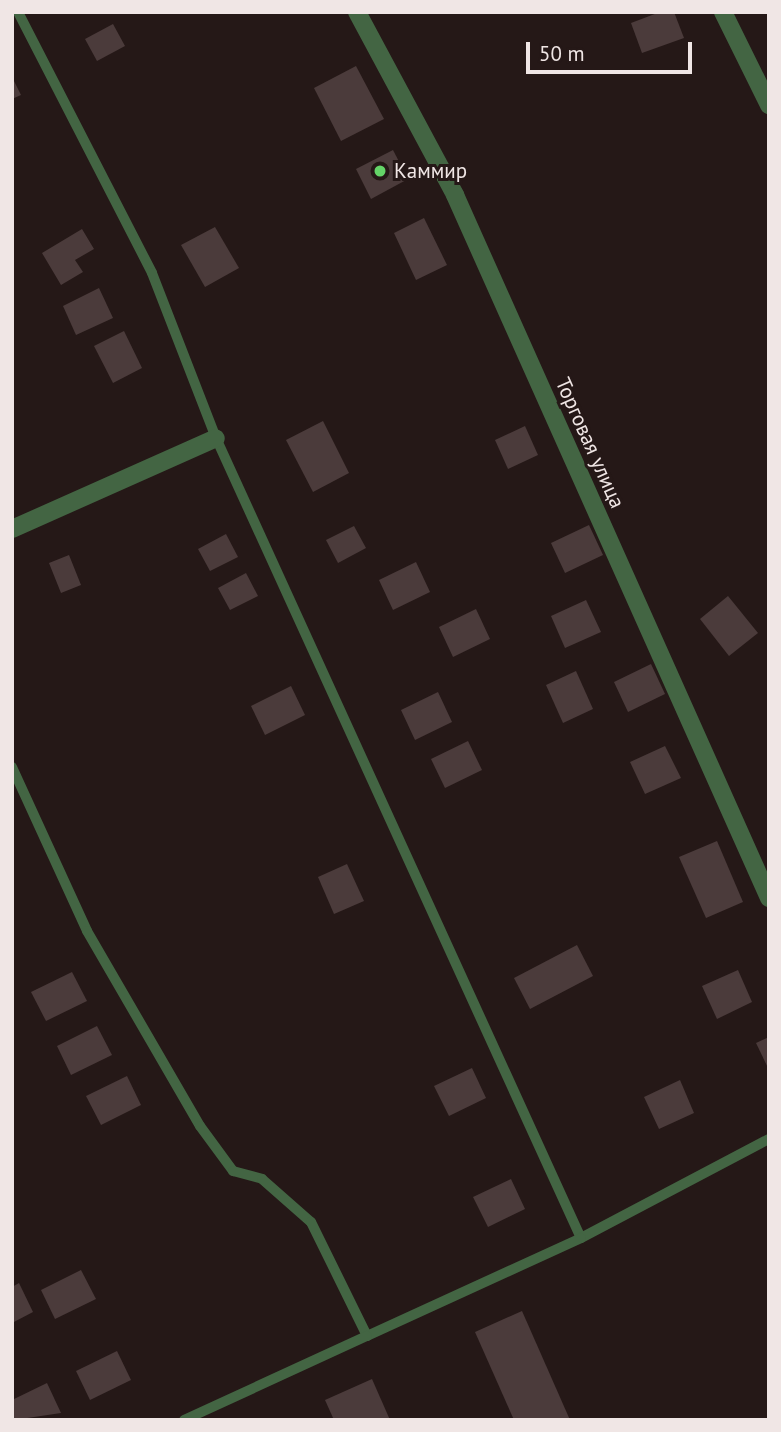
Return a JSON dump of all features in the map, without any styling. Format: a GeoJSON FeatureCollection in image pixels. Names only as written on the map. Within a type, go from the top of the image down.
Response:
{"type":"FeatureCollection","features":[{"type":"Feature","properties":{"kind":"street","name":"Торговая улица"},"geometry":{"type":"LineString","coordinates":[[357,12],[455,195],[769,898]]}},
{"type":"Feature","properties":{"kind":"street"},"geometry":{"type":"LineString","coordinates":[[723,12],[769,105]]}},
{"type":"Feature","properties":{"kind":"street"},"geometry":{"type":"LineString","coordinates":[[12,529],[216,438]]}},
{"type":"Feature","properties":{"kind":"lane"},"geometry":{"type":"LineString","coordinates":[[18,12],[152,273],[216,438],[581,1238]]}},
{"type":"Feature","properties":{"kind":"lane"},"geometry":{"type":"LineString","coordinates":[[12,767],[87,931],[200,1126],[233,1171],[262,1179],[311,1222],[367,1336]]}},
{"type":"Feature","properties":{"kind":"lane"},"geometry":{"type":"LineString","coordinates":[[184,1420],[581,1238],[769,1139]]}},
{"type":"Feature","properties":{"kind":"building"},"geometry":{"type":"Polygon","coordinates":[[[660,12],[674,12],[684,38],[642,53],[631,23],[660,12]]]}},
{"type":"Feature","properties":{"kind":"building"},"geometry":{"type":"Polygon","coordinates":[[[113,24],[125,46],[97,61],[85,39],[113,24]]]}},
{"type":"Feature","properties":{"kind":"building"},"geometry":{"type":"Polygon","coordinates":[[[356,66],[384,119],[341,141],[314,88],[356,66]]]}},
{"type":"Feature","properties":{"kind":"building"},"geometry":{"type":"Polygon","coordinates":[[[12,77],[21,95],[12,99],[12,77]]]}},
{"type":"Feature","properties":{"kind":"building"},"geometry":{"type":"Polygon","coordinates":[[[393,150],[408,179],[371,199],[356,169],[393,150]]]}},
{"type":"Feature","properties":{"kind":"building"},"geometry":{"type":"Polygon","coordinates":[[[424,218],[447,265],[416,280],[394,233],[424,218]]]}},
{"type":"Feature","properties":{"kind":"building"},"geometry":{"type":"Polygon","coordinates":[[[215,227],[239,268],[205,287],[181,245],[215,227]]]}},
{"type":"Feature","properties":{"kind":"building"},"geometry":{"type":"Polygon","coordinates":[[[82,229],[94,249],[75,260],[83,272],[61,285],[42,253],[82,229]]]}},
{"type":"Feature","properties":{"kind":"building"},"geometry":{"type":"Polygon","coordinates":[[[99,288],[113,318],[76,335],[63,306],[99,288]]]}},
{"type":"Feature","properties":{"kind":"building"},"geometry":{"type":"Polygon","coordinates":[[[124,331],[142,368],[113,383],[94,346],[124,331]]]}},
{"type":"Feature","properties":{"kind":"building"},"geometry":{"type":"Polygon","coordinates":[[[323,421],[349,473],[313,492],[286,440],[323,421]]]}},
{"type":"Feature","properties":{"kind":"building"},"geometry":{"type":"Polygon","coordinates":[[[525,426],[538,455],[508,469],[495,440],[525,426]]]}},
{"type":"Feature","properties":{"kind":"building"},"geometry":{"type":"Polygon","coordinates":[[[589,525],[603,555],[565,573],[551,543],[589,525]]]}},
{"type":"Feature","properties":{"kind":"building"},"geometry":{"type":"Polygon","coordinates":[[[354,526],[366,548],[338,563],[326,540],[354,526]]]}},
{"type":"Feature","properties":{"kind":"building"},"geometry":{"type":"Polygon","coordinates":[[[226,534],[238,557],[210,571],[198,549],[226,534]]]}},
{"type":"Feature","properties":{"kind":"building"},"geometry":{"type":"Polygon","coordinates":[[[69,555],[81,585],[61,593],[49,563],[69,555]]]}},
{"type":"Feature","properties":{"kind":"building"},"geometry":{"type":"Polygon","coordinates":[[[416,562],[430,592],[393,610],[379,580],[416,562]]]}},
{"type":"Feature","properties":{"kind":"building"},"geometry":{"type":"Polygon","coordinates":[[[246,573],[258,596],[230,610],[218,588],[246,573]]]}},
{"type":"Feature","properties":{"kind":"building"},"geometry":{"type":"Polygon","coordinates":[[[728,596],[758,633],[729,656],[700,619],[728,596]]]}},
{"type":"Feature","properties":{"kind":"building"},"geometry":{"type":"Polygon","coordinates":[[[586,600],[601,632],[565,648],[551,616],[586,600]]]}},
{"type":"Feature","properties":{"kind":"building"},"geometry":{"type":"Polygon","coordinates":[[[476,609],[490,639],[453,657],[439,627],[476,609]]]}},
{"type":"Feature","properties":{"kind":"building"},"geometry":{"type":"Polygon","coordinates":[[[651,664],[665,694],[628,712],[614,682],[651,664]]]}},
{"type":"Feature","properties":{"kind":"building"},"geometry":{"type":"Polygon","coordinates":[[[576,671],[593,709],[563,723],[546,685],[576,671]]]}},
{"type":"Feature","properties":{"kind":"building"},"geometry":{"type":"Polygon","coordinates":[[[291,686],[305,715],[265,735],[251,706],[291,686]]]}},
{"type":"Feature","properties":{"kind":"building"},"geometry":{"type":"Polygon","coordinates":[[[438,692],[452,722],[415,740],[401,710],[438,692]]]}},
{"type":"Feature","properties":{"kind":"building"},"geometry":{"type":"Polygon","coordinates":[[[468,741],[482,770],[445,788],[431,759],[468,741]]]}},
{"type":"Feature","properties":{"kind":"building"},"geometry":{"type":"Polygon","coordinates":[[[665,746],[681,778],[645,794],[630,762],[665,746]]]}},
{"type":"Feature","properties":{"kind":"building"},"geometry":{"type":"Polygon","coordinates":[[[717,841],[743,902],[706,918],[679,857],[717,841]]]}},
{"type":"Feature","properties":{"kind":"building"},"geometry":{"type":"Polygon","coordinates":[[[347,864],[364,901],[334,914],[318,877],[347,864]]]}},
{"type":"Feature","properties":{"kind":"building"},"geometry":{"type":"Polygon","coordinates":[[[577,945],[593,976],[530,1009],[514,978],[577,945]]]}},
{"type":"Feature","properties":{"kind":"building"},"geometry":{"type":"Polygon","coordinates":[[[738,970],[752,1002],[717,1019],[702,986],[738,970]]]}},
{"type":"Feature","properties":{"kind":"building"},"geometry":{"type":"Polygon","coordinates":[[[72,972],[87,1001],[46,1021],[31,992],[72,972]]]}},
{"type":"Feature","properties":{"kind":"building"},"geometry":{"type":"Polygon","coordinates":[[[97,1026],[112,1055],[71,1075],[57,1046],[97,1026]]]}},
{"type":"Feature","properties":{"kind":"building"},"geometry":{"type":"Polygon","coordinates":[[[769,1037],[769,1070],[756,1043],[769,1037]]]}},
{"type":"Feature","properties":{"kind":"building"},"geometry":{"type":"Polygon","coordinates":[[[472,1068],[486,1098],[449,1116],[434,1086],[472,1068]]]}},
{"type":"Feature","properties":{"kind":"building"},"geometry":{"type":"Polygon","coordinates":[[[127,1076],[141,1105],[101,1125],[86,1096],[127,1076]]]}},
{"type":"Feature","properties":{"kind":"building"},"geometry":{"type":"Polygon","coordinates":[[[680,1080],[694,1113],[659,1129],[644,1097],[680,1080]]]}},
{"type":"Feature","properties":{"kind":"building"},"geometry":{"type":"Polygon","coordinates":[[[511,1179],[525,1209],[488,1227],[473,1197],[511,1179]]]}},
{"type":"Feature","properties":{"kind":"building"},"geometry":{"type":"Polygon","coordinates":[[[81,1270],[96,1299],[55,1319],[41,1290],[81,1270]]]}},
{"type":"Feature","properties":{"kind":"building"},"geometry":{"type":"Polygon","coordinates":[[[19,1283],[33,1312],[12,1323],[12,1287],[19,1283]]]}},
{"type":"Feature","properties":{"kind":"building"},"geometry":{"type":"Polygon","coordinates":[[[522,1311],[570,1420],[514,1420],[475,1332],[522,1311]]]}},
{"type":"Feature","properties":{"kind":"building"},"geometry":{"type":"Polygon","coordinates":[[[117,1351],[131,1380],[90,1400],[76,1371],[117,1351]]]}},
{"type":"Feature","properties":{"kind":"building"},"geometry":{"type":"Polygon","coordinates":[[[372,1379],[390,1420],[334,1420],[325,1400],[372,1379]]]}},
{"type":"Feature","properties":{"kind":"building"},"geometry":{"type":"Polygon","coordinates":[[[47,1383],[61,1413],[14,1420],[12,1400],[47,1383]]]}},
{"type":"Feature","properties":{"kind":"place","name":"Каммир"},"geometry":{"type":"Point","coordinates":[380,171]}}]}
